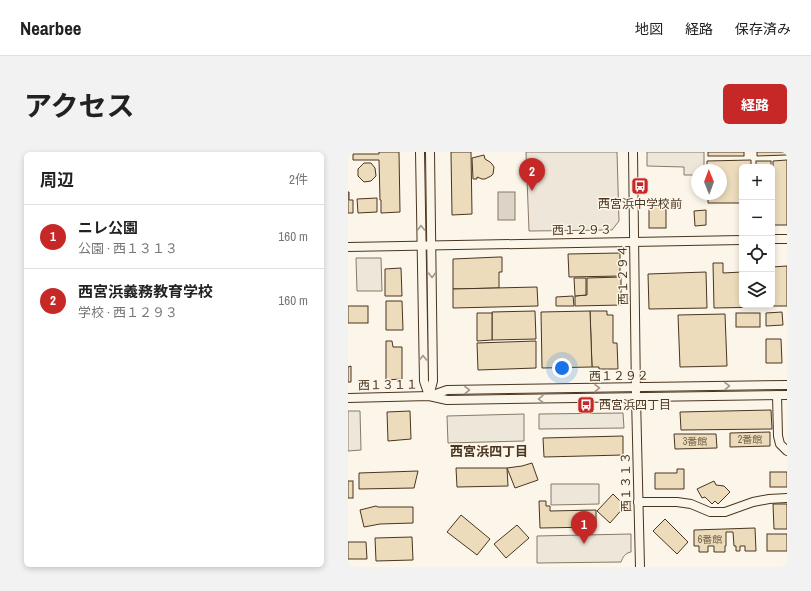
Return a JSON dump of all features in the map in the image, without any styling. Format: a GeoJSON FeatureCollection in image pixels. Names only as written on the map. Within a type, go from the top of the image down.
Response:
{"type":"FeatureCollection","features":[{"type":"Feature","properties":{"kind":"street"},"geometry":{"type":"LineString","coordinates":[[420,152],[424,381],[429,396]]}},
{"type":"Feature","properties":{"kind":"street"},"geometry":{"type":"LineString","coordinates":[[429,396],[433,381],[430,152]]}},
{"type":"Feature","properties":{"kind":"street","name":"西１２９４"},"geometry":{"type":"LineString","coordinates":[[633,152],[636,398]]}},
{"type":"Feature","properties":{"kind":"street"},"geometry":{"type":"LineString","coordinates":[[775,240],[787,239]]}},
{"type":"Feature","properties":{"kind":"street","name":"西１２９３"},"geometry":{"type":"LineString","coordinates":[[348,247],[739,240]]}},
{"type":"Feature","properties":{"kind":"street","name":"西１２９２"},"geometry":{"type":"LineString","coordinates":[[429,396],[447,390],[787,385]]}},
{"type":"Feature","properties":{"kind":"street"},"geometry":{"type":"LineString","coordinates":[[777,395],[778,436],[780,444],[787,451]]}},
{"type":"Feature","properties":{"kind":"street","name":"西１２９２"},"geometry":{"type":"LineString","coordinates":[[429,396],[447,400],[787,395]]}},
{"type":"Feature","properties":{"kind":"street","name":"西１３１１"},"geometry":{"type":"LineString","coordinates":[[348,398],[429,396]]}},
{"type":"Feature","properties":{"kind":"street","name":"西１３１３"},"geometry":{"type":"LineString","coordinates":[[636,398],[640,567]]}},
{"type":"Feature","properties":{"kind":"street"},"geometry":{"type":"LineString","coordinates":[[638,502],[677,502],[691,504],[710,512],[725,512],[753,502],[787,498]]}},
{"type":"Feature","properties":{"kind":"shaded area"},"geometry":{"type":"Polygon","coordinates":[[[526,152],[617,152],[619,221],[612,230],[529,231],[526,152]]]}},
{"type":"Feature","properties":{"kind":"shaded area"},"geometry":{"type":"Polygon","coordinates":[[[647,152],[704,152],[704,164],[691,164],[691,175],[684,175],[684,167],[647,166],[647,152]]]}},
{"type":"Feature","properties":{"kind":"shaded area"},"geometry":{"type":"Polygon","coordinates":[[[498,192],[515,192],[515,220],[498,220],[498,192]]]}},
{"type":"Feature","properties":{"kind":"shaded area"},"geometry":{"type":"Polygon","coordinates":[[[356,258],[381,258],[382,291],[357,291],[356,258]]]}},
{"type":"Feature","properties":{"kind":"shaded area"},"geometry":{"type":"Polygon","coordinates":[[[348,411],[360,411],[361,450],[348,451],[348,411]]]}},
{"type":"Feature","properties":{"kind":"shaded area"},"geometry":{"type":"Polygon","coordinates":[[[623,413],[624,428],[539,429],[539,414],[623,413]]]}},
{"type":"Feature","properties":{"kind":"shaded area"},"geometry":{"type":"Polygon","coordinates":[[[524,414],[524,441],[448,443],[447,416],[524,414]]]}},
{"type":"Feature","properties":{"kind":"shaded area"},"geometry":{"type":"Polygon","coordinates":[[[551,484],[599,484],[599,504],[551,505],[551,484]]]}},
{"type":"Feature","properties":{"kind":"shaded area"},"geometry":{"type":"Polygon","coordinates":[[[631,534],[631,552],[624,556],[621,562],[537,563],[537,536],[631,534]]]}},
{"type":"Feature","properties":{"kind":"building"},"geometry":{"type":"Polygon","coordinates":[[[379,152],[399,152],[400,212],[381,213],[379,160],[353,160],[353,154],[379,154],[379,152]]]}},
{"type":"Feature","properties":{"kind":"building"},"geometry":{"type":"Polygon","coordinates":[[[451,152],[471,152],[472,214],[452,215],[451,152]]]}},
{"type":"Feature","properties":{"kind":"building"},"geometry":{"type":"Polygon","coordinates":[[[708,152],[744,152],[744,156],[708,156],[708,152]]]}},
{"type":"Feature","properties":{"kind":"building"},"geometry":{"type":"Polygon","coordinates":[[[757,152],[787,152],[787,155],[757,156],[757,152]]]}},
{"type":"Feature","properties":{"kind":"building"},"geometry":{"type":"Polygon","coordinates":[[[484,155],[485,159],[494,167],[493,174],[485,179],[477,177],[477,179],[473,179],[472,158],[484,155]]]}},
{"type":"Feature","properties":{"kind":"building"},"geometry":{"type":"Polygon","coordinates":[[[751,160],[751,164],[739,164],[739,203],[708,203],[708,200],[727,200],[727,164],[707,164],[707,161],[751,160]]]}},
{"type":"Feature","properties":{"kind":"building"},"geometry":{"type":"Polygon","coordinates":[[[787,160],[787,225],[775,225],[775,164],[773,164],[773,161],[787,160]]]}},
{"type":"Feature","properties":{"kind":"building"},"geometry":{"type":"Polygon","coordinates":[[[756,161],[771,161],[771,164],[756,164],[756,161]]]}},
{"type":"Feature","properties":{"kind":"building"},"geometry":{"type":"Polygon","coordinates":[[[364,163],[371,163],[375,168],[376,176],[371,181],[364,182],[358,176],[358,169],[364,163]]]}},
{"type":"Feature","properties":{"kind":"building"},"geometry":{"type":"Polygon","coordinates":[[[348,192],[349,200],[353,200],[353,213],[348,213],[348,192]]]}},
{"type":"Feature","properties":{"kind":"building"},"geometry":{"type":"Polygon","coordinates":[[[377,198],[377,212],[358,213],[357,199],[377,198]]]}},
{"type":"Feature","properties":{"kind":"building"},"geometry":{"type":"Polygon","coordinates":[[[649,200],[666,200],[666,228],[649,228],[649,200]]]}},
{"type":"Feature","properties":{"kind":"building"},"geometry":{"type":"Polygon","coordinates":[[[706,210],[706,225],[695,226],[694,211],[706,210]]]}},
{"type":"Feature","properties":{"kind":"building"},"geometry":{"type":"Polygon","coordinates":[[[620,253],[620,276],[569,277],[568,254],[620,253]]]}},
{"type":"Feature","properties":{"kind":"building"},"geometry":{"type":"Polygon","coordinates":[[[502,257],[502,272],[499,272],[499,288],[453,289],[453,259],[502,257]]]}},
{"type":"Feature","properties":{"kind":"building"},"geometry":{"type":"Polygon","coordinates":[[[713,263],[723,263],[723,273],[739,272],[739,308],[714,308],[713,263]]]}},
{"type":"Feature","properties":{"kind":"building"},"geometry":{"type":"Polygon","coordinates":[[[787,266],[787,306],[775,306],[775,267],[787,266]]]}},
{"type":"Feature","properties":{"kind":"building"},"geometry":{"type":"Polygon","coordinates":[[[401,268],[402,296],[385,296],[385,269],[401,268]]]}},
{"type":"Feature","properties":{"kind":"building"},"geometry":{"type":"Polygon","coordinates":[[[706,272],[707,308],[649,309],[648,274],[706,272]]]}},
{"type":"Feature","properties":{"kind":"building"},"geometry":{"type":"Polygon","coordinates":[[[621,277],[621,305],[575,306],[575,296],[587,295],[587,278],[621,277]]]}},
{"type":"Feature","properties":{"kind":"building"},"geometry":{"type":"Polygon","coordinates":[[[574,278],[586,278],[586,295],[575,296],[574,278]]]}},
{"type":"Feature","properties":{"kind":"building"},"geometry":{"type":"Polygon","coordinates":[[[537,287],[538,306],[453,308],[453,289],[537,287]]]}},
{"type":"Feature","properties":{"kind":"building"},"geometry":{"type":"Polygon","coordinates":[[[573,296],[574,306],[556,306],[556,297],[573,296]]]}},
{"type":"Feature","properties":{"kind":"building"},"geometry":{"type":"Polygon","coordinates":[[[386,301],[402,301],[403,330],[386,330],[386,301]]]}},
{"type":"Feature","properties":{"kind":"building"},"geometry":{"type":"Polygon","coordinates":[[[348,306],[368,306],[368,323],[348,323],[348,306]]]}},
{"type":"Feature","properties":{"kind":"building"},"geometry":{"type":"Polygon","coordinates":[[[535,311],[536,339],[492,340],[492,312],[535,311]]]}},
{"type":"Feature","properties":{"kind":"building"},"geometry":{"type":"Polygon","coordinates":[[[590,311],[607,311],[607,315],[613,315],[613,343],[617,343],[618,369],[599,369],[599,367],[592,367],[590,311]]]}},
{"type":"Feature","properties":{"kind":"building"},"geometry":{"type":"Polygon","coordinates":[[[590,311],[592,367],[542,368],[541,312],[590,311]]]}},
{"type":"Feature","properties":{"kind":"building"},"geometry":{"type":"Polygon","coordinates":[[[782,312],[783,325],[766,326],[766,313],[782,312]]]}},
{"type":"Feature","properties":{"kind":"building"},"geometry":{"type":"Polygon","coordinates":[[[477,313],[492,313],[492,340],[477,341],[477,313]]]}},
{"type":"Feature","properties":{"kind":"building"},"geometry":{"type":"Polygon","coordinates":[[[736,313],[760,313],[760,327],[736,327],[736,313]]]}},
{"type":"Feature","properties":{"kind":"building"},"geometry":{"type":"Polygon","coordinates":[[[725,314],[727,366],[680,367],[678,315],[725,314]]]}},
{"type":"Feature","properties":{"kind":"building"},"geometry":{"type":"Polygon","coordinates":[[[766,339],[781,339],[782,363],[766,363],[766,339]]]}},
{"type":"Feature","properties":{"kind":"building"},"geometry":{"type":"Polygon","coordinates":[[[386,341],[392,341],[393,347],[402,347],[402,379],[386,380],[386,341]]]}},
{"type":"Feature","properties":{"kind":"building"},"geometry":{"type":"Polygon","coordinates":[[[536,341],[536,368],[478,370],[477,343],[536,341]]]}},
{"type":"Feature","properties":{"kind":"building"},"geometry":{"type":"Polygon","coordinates":[[[351,366],[351,382],[348,382],[348,367],[351,366]]]}},
{"type":"Feature","properties":{"kind":"building"},"geometry":{"type":"Polygon","coordinates":[[[771,410],[772,429],[681,430],[680,412],[771,410]]]}},
{"type":"Feature","properties":{"kind":"building"},"geometry":{"type":"Polygon","coordinates":[[[410,411],[411,439],[388,441],[387,412],[410,411]]]}},
{"type":"Feature","properties":{"kind":"building"},"geometry":{"type":"Polygon","coordinates":[[[770,432],[770,446],[730,447],[730,433],[770,432]]]}},
{"type":"Feature","properties":{"kind":"building"},"geometry":{"type":"Polygon","coordinates":[[[674,434],[716,434],[717,448],[675,449],[674,434]]]}},
{"type":"Feature","properties":{"kind":"building"},"geometry":{"type":"Polygon","coordinates":[[[623,436],[623,455],[544,457],[543,438],[623,436]]]}},
{"type":"Feature","properties":{"kind":"building"},"geometry":{"type":"Polygon","coordinates":[[[532,463],[538,480],[515,488],[507,468],[532,463]]]}},
{"type":"Feature","properties":{"kind":"building"},"geometry":{"type":"Polygon","coordinates":[[[456,468],[507,468],[508,486],[457,487],[456,468]]]}},
{"type":"Feature","properties":{"kind":"building"},"geometry":{"type":"Polygon","coordinates":[[[677,469],[684,469],[684,489],[655,489],[655,473],[677,473],[677,469]]]}},
{"type":"Feature","properties":{"kind":"building"},"geometry":{"type":"Polygon","coordinates":[[[418,471],[414,488],[359,489],[359,473],[418,471]]]}},
{"type":"Feature","properties":{"kind":"building"},"geometry":{"type":"Polygon","coordinates":[[[770,472],[787,472],[787,487],[770,487],[770,472]]]}},
{"type":"Feature","properties":{"kind":"building"},"geometry":{"type":"Polygon","coordinates":[[[348,481],[353,481],[353,498],[348,498],[348,481]]]}},
{"type":"Feature","properties":{"kind":"building"},"geometry":{"type":"Polygon","coordinates":[[[714,481],[716,485],[724,486],[730,492],[718,504],[715,501],[712,504],[705,497],[702,498],[697,489],[714,481]]]}},
{"type":"Feature","properties":{"kind":"building"},"geometry":{"type":"Polygon","coordinates":[[[613,494],[625,506],[610,523],[597,511],[613,494]]]}},
{"type":"Feature","properties":{"kind":"building"},"geometry":{"type":"Polygon","coordinates":[[[539,501],[546,501],[546,506],[550,506],[550,511],[596,510],[596,527],[540,528],[539,501]]]}},
{"type":"Feature","properties":{"kind":"building"},"geometry":{"type":"Polygon","coordinates":[[[773,504],[787,504],[787,529],[774,529],[773,504]]]}},
{"type":"Feature","properties":{"kind":"building"},"geometry":{"type":"Polygon","coordinates":[[[376,506],[413,507],[413,523],[380,524],[364,527],[360,510],[376,506]]]}},
{"type":"Feature","properties":{"kind":"building"},"geometry":{"type":"Polygon","coordinates":[[[461,515],[490,539],[477,555],[447,532],[461,515]]]}},
{"type":"Feature","properties":{"kind":"building"},"geometry":{"type":"Polygon","coordinates":[[[665,519],[688,542],[677,554],[653,531],[665,519]]]}},
{"type":"Feature","properties":{"kind":"building"},"geometry":{"type":"Polygon","coordinates":[[[517,525],[529,538],[506,558],[494,544],[517,525]]]}},
{"type":"Feature","properties":{"kind":"building"},"geometry":{"type":"Polygon","coordinates":[[[755,528],[756,551],[745,551],[745,546],[740,546],[740,551],[736,551],[733,532],[726,532],[725,552],[714,552],[714,546],[708,546],[708,552],[699,552],[699,546],[694,546],[694,530],[755,528]]]}},
{"type":"Feature","properties":{"kind":"building"},"geometry":{"type":"Polygon","coordinates":[[[767,534],[787,534],[787,551],[767,551],[767,534]]]}},
{"type":"Feature","properties":{"kind":"building"},"geometry":{"type":"Polygon","coordinates":[[[412,537],[413,560],[376,561],[375,538],[412,537]]]}},
{"type":"Feature","properties":{"kind":"building"},"geometry":{"type":"Polygon","coordinates":[[[348,542],[366,542],[367,559],[348,559],[348,542]]]}},
{"type":"Feature","properties":{"kind":"place","name":"西宮浜中学校前"},"geometry":{"type":"Point","coordinates":[640,186]}},
{"type":"Feature","properties":{"kind":"place","name":"西宮浜義務教育学校"},"geometry":{"type":"Point","coordinates":[532,191]}},
{"type":"Feature","properties":{"kind":"place","name":"西宮浜四丁目"},"geometry":{"type":"Point","coordinates":[586,405]}},
{"type":"Feature","properties":{"kind":"place","name":"ニレ公園"},"geometry":{"type":"Point","coordinates":[584,544]}},
{"type":"Feature","properties":{"kind":"district","name":"西宮浜四丁目"},"geometry":{"type":"Point","coordinates":[489,451]}}]}
